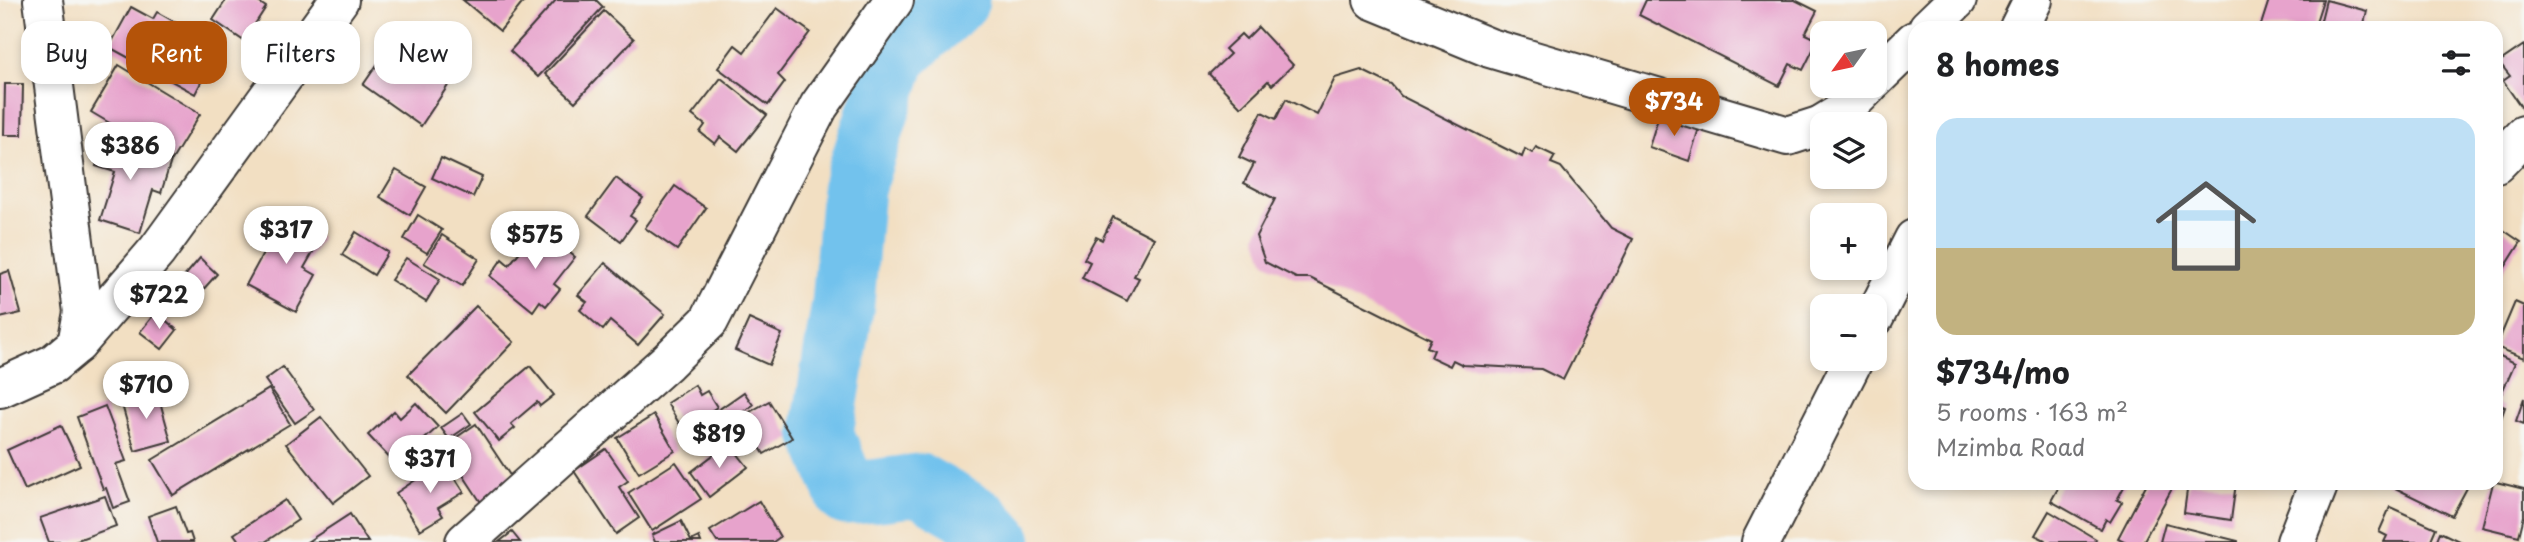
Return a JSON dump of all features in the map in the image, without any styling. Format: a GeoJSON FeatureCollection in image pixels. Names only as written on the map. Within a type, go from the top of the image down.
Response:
{"type":"FeatureCollection","features":[{"type":"Feature","properties":{"kind":"street"},"geometry":{"type":"LineString","coordinates":[[43,0],[83,312],[77,344]]}},
{"type":"Feature","properties":{"kind":"street"},"geometry":{"type":"LineString","coordinates":[[0,388],[53,364],[77,344],[157,251],[339,0]]}},
{"type":"Feature","properties":{"kind":"street"},"geometry":{"type":"LineString","coordinates":[[465,542],[667,362],[709,321],[819,106],[894,0]]}},
{"type":"Feature","properties":{"kind":"street"},"geometry":{"type":"LineString","coordinates":[[1373,0],[1490,48],[1788,136],[1810,129]]}},
{"type":"Feature","properties":{"kind":"street"},"geometry":{"type":"LineString","coordinates":[[1935,21],[1956,0]]}},
{"type":"Feature","properties":{"kind":"street"},"geometry":{"type":"LineString","coordinates":[[2022,21],[2033,0]]}},
{"type":"Feature","properties":{"kind":"street"},"geometry":{"type":"LineString","coordinates":[[1887,67],[1908,47]]}},
{"type":"Feature","properties":{"kind":"street"},"geometry":{"type":"LineString","coordinates":[[1842,112],[1856,98]]}},
{"type":"Feature","properties":{"kind":"street"},"geometry":{"type":"LineString","coordinates":[[2503,156],[2524,135]]}},
{"type":"Feature","properties":{"kind":"street"},"geometry":{"type":"LineString","coordinates":[[1886,294],[1908,251]]}},
{"type":"Feature","properties":{"kind":"street"},"geometry":{"type":"LineString","coordinates":[[1761,542],[1848,371]]}},
{"type":"Feature","properties":{"kind":"street"},"geometry":{"type":"LineString","coordinates":[[2296,542],[2316,490]]}},
{"type":"Feature","properties":{"kind":"building"},"geometry":{"type":"Polygon","coordinates":[[[226,0],[255,0],[266,7],[257,21],[241,21],[241,39],[227,29],[227,21],[213,20],[226,0]]]}},
{"type":"Feature","properties":{"kind":"building"},"geometry":{"type":"Polygon","coordinates":[[[463,0],[525,0],[500,31],[463,0]]]}},
{"type":"Feature","properties":{"kind":"building"},"geometry":{"type":"Polygon","coordinates":[[[556,0],[596,0],[603,7],[538,77],[510,51],[556,0]]]}},
{"type":"Feature","properties":{"kind":"building"},"geometry":{"type":"Polygon","coordinates":[[[1646,0],[1795,0],[1817,11],[1805,34],[1810,36],[1810,56],[1803,70],[1790,64],[1779,86],[1639,15],[1646,0]]]}},
{"type":"Feature","properties":{"kind":"building"},"geometry":{"type":"Polygon","coordinates":[[[2269,0],[2323,0],[2316,21],[2262,21],[2269,0]]]}},
{"type":"Feature","properties":{"kind":"building"},"geometry":{"type":"Polygon","coordinates":[[[2326,0],[2367,11],[2365,21],[2321,21],[2326,0]]]}},
{"type":"Feature","properties":{"kind":"building"},"geometry":{"type":"Polygon","coordinates":[[[131,7],[153,19],[157,12],[173,21],[126,21],[126,56],[112,49],[112,42],[131,7]]]}},
{"type":"Feature","properties":{"kind":"building"},"geometry":{"type":"Polygon","coordinates":[[[777,8],[810,32],[778,75],[785,82],[768,105],[718,68],[735,45],[744,52],[777,8]]]}},
{"type":"Feature","properties":{"kind":"building"},"geometry":{"type":"Polygon","coordinates":[[[604,11],[634,39],[575,102],[545,74],[604,11]]]}},
{"type":"Feature","properties":{"kind":"building"},"geometry":{"type":"Polygon","coordinates":[[[1258,27],[1293,65],[1272,85],[1268,81],[1241,107],[1209,74],[1230,54],[1225,49],[1241,34],[1246,39],[1258,27]]]}},
{"type":"Feature","properties":{"kind":"building"},"geometry":{"type":"Polygon","coordinates":[[[2524,45],[2524,111],[2503,81],[2510,76],[2503,67],[2503,59],[2524,45]]]}},
{"type":"Feature","properties":{"kind":"building"},"geometry":{"type":"Polygon","coordinates":[[[119,65],[126,69],[126,84],[150,84],[200,114],[172,160],[91,112],[108,84],[112,84],[112,77],[119,65]]]}},
{"type":"Feature","properties":{"kind":"building"},"geometry":{"type":"Polygon","coordinates":[[[374,69],[374,84],[449,84],[421,126],[363,85],[374,69]]]}},
{"type":"Feature","properties":{"kind":"building"},"geometry":{"type":"Polygon","coordinates":[[[1361,70],[1392,85],[1401,96],[1522,157],[1525,149],[1532,153],[1536,147],[1555,156],[1551,163],[1561,167],[1611,228],[1633,239],[1563,380],[1541,369],[1463,365],[1453,360],[1450,366],[1431,357],[1434,350],[1427,347],[1431,339],[1310,278],[1296,278],[1265,262],[1256,236],[1275,199],[1244,183],[1254,164],[1239,157],[1262,112],[1276,119],[1286,99],[1317,115],[1335,78],[1361,70]]]}},
{"type":"Feature","properties":{"kind":"building"},"geometry":{"type":"Polygon","coordinates":[[[721,78],[767,115],[738,151],[720,137],[715,144],[700,132],[705,125],[692,115],[721,78]]]}},
{"type":"Feature","properties":{"kind":"building"},"geometry":{"type":"Polygon","coordinates":[[[5,84],[23,84],[22,135],[4,135],[5,84]]]}},
{"type":"Feature","properties":{"kind":"building"},"geometry":{"type":"Polygon","coordinates":[[[177,84],[200,84],[195,94],[177,84]]]}},
{"type":"Feature","properties":{"kind":"building"},"geometry":{"type":"Polygon","coordinates":[[[1659,115],[1699,128],[1689,161],[1649,147],[1659,115]]]}},
{"type":"Feature","properties":{"kind":"building"},"geometry":{"type":"Polygon","coordinates":[[[107,133],[136,142],[134,149],[171,161],[161,193],[153,190],[140,233],[100,220],[115,172],[96,166],[107,133]]]}},
{"type":"Feature","properties":{"kind":"building"},"geometry":{"type":"Polygon","coordinates":[[[441,158],[482,177],[473,197],[432,178],[441,158]]]}},
{"type":"Feature","properties":{"kind":"building"},"geometry":{"type":"Polygon","coordinates":[[[396,170],[426,187],[410,215],[380,197],[396,170]]]}},
{"type":"Feature","properties":{"kind":"building"},"geometry":{"type":"Polygon","coordinates":[[[616,178],[643,198],[630,216],[636,220],[621,241],[588,216],[616,178]]]}},
{"type":"Feature","properties":{"kind":"building"},"geometry":{"type":"Polygon","coordinates":[[[675,186],[706,208],[677,250],[645,228],[675,186]]]}},
{"type":"Feature","properties":{"kind":"building"},"geometry":{"type":"Polygon","coordinates":[[[418,215],[442,230],[427,253],[404,239],[418,215]]]}},
{"type":"Feature","properties":{"kind":"building"},"geometry":{"type":"Polygon","coordinates":[[[283,217],[321,238],[304,268],[316,275],[296,312],[246,285],[283,217]]]}},
{"type":"Feature","properties":{"kind":"building"},"geometry":{"type":"Polygon","coordinates":[[[1113,217],[1154,238],[1134,276],[1139,278],[1127,301],[1082,278],[1090,262],[1084,259],[1096,237],[1102,240],[1113,217]]]}},
{"type":"Feature","properties":{"kind":"building"},"geometry":{"type":"Polygon","coordinates":[[[539,228],[575,257],[554,284],[560,289],[546,306],[540,301],[533,311],[490,276],[502,259],[509,265],[539,228]]]}},
{"type":"Feature","properties":{"kind":"building"},"geometry":{"type":"Polygon","coordinates":[[[2503,230],[2521,242],[2503,270],[2503,230]]]}},
{"type":"Feature","properties":{"kind":"building"},"geometry":{"type":"Polygon","coordinates":[[[356,232],[388,252],[374,275],[342,255],[356,232]]]}},
{"type":"Feature","properties":{"kind":"building"},"geometry":{"type":"Polygon","coordinates":[[[442,235],[479,259],[462,286],[424,263],[442,235]]]}},
{"type":"Feature","properties":{"kind":"building"},"geometry":{"type":"Polygon","coordinates":[[[200,258],[217,274],[201,292],[184,277],[200,258]]]}},
{"type":"Feature","properties":{"kind":"building"},"geometry":{"type":"Polygon","coordinates":[[[406,258],[440,279],[426,302],[391,280],[406,258]]]}},
{"type":"Feature","properties":{"kind":"building"},"geometry":{"type":"Polygon","coordinates":[[[605,263],[665,314],[638,345],[610,321],[603,330],[580,310],[587,302],[578,295],[605,263]]]}},
{"type":"Feature","properties":{"kind":"building"},"geometry":{"type":"Polygon","coordinates":[[[9,271],[21,313],[0,318],[0,274],[9,271]]]}},
{"type":"Feature","properties":{"kind":"building"},"geometry":{"type":"Polygon","coordinates":[[[2515,302],[2524,306],[2524,358],[2503,350],[2503,330],[2515,302]]]}},
{"type":"Feature","properties":{"kind":"building"},"geometry":{"type":"Polygon","coordinates":[[[476,306],[514,342],[446,413],[408,375],[476,306]]]}},
{"type":"Feature","properties":{"kind":"building"},"geometry":{"type":"Polygon","coordinates":[[[156,312],[177,330],[162,349],[140,332],[156,312]]]}},
{"type":"Feature","properties":{"kind":"building"},"geometry":{"type":"Polygon","coordinates":[[[749,319],[782,334],[769,365],[735,350],[749,319]]]}},
{"type":"Feature","properties":{"kind":"building"},"geometry":{"type":"Polygon","coordinates":[[[2503,357],[2515,363],[2503,390],[2503,357]]]}},
{"type":"Feature","properties":{"kind":"building"},"geometry":{"type":"Polygon","coordinates":[[[530,366],[554,395],[540,406],[537,402],[511,424],[515,428],[499,441],[475,412],[530,366]]]}},
{"type":"Feature","properties":{"kind":"building"},"geometry":{"type":"Polygon","coordinates":[[[283,367],[314,410],[295,423],[265,380],[283,367]]]}},
{"type":"Feature","properties":{"kind":"building"},"geometry":{"type":"Polygon","coordinates":[[[695,385],[700,395],[707,391],[717,407],[711,411],[721,427],[692,445],[667,403],[695,385]]]}},
{"type":"Feature","properties":{"kind":"building"},"geometry":{"type":"Polygon","coordinates":[[[269,389],[290,424],[173,495],[152,460],[269,389]]]}},
{"type":"Feature","properties":{"kind":"building"},"geometry":{"type":"Polygon","coordinates":[[[157,391],[171,441],[135,451],[121,401],[157,391]]]}},
{"type":"Feature","properties":{"kind":"building"},"geometry":{"type":"Polygon","coordinates":[[[744,392],[753,405],[727,423],[718,410],[744,392]]]}},
{"type":"Feature","properties":{"kind":"building"},"geometry":{"type":"Polygon","coordinates":[[[2524,398],[2524,424],[2516,421],[2524,398]]]}},
{"type":"Feature","properties":{"kind":"building"},"geometry":{"type":"Polygon","coordinates":[[[769,401],[792,438],[764,454],[753,436],[747,440],[736,420],[769,401]]]}},
{"type":"Feature","properties":{"kind":"building"},"geometry":{"type":"Polygon","coordinates":[[[416,403],[438,427],[396,465],[368,435],[394,411],[400,418],[416,403]]]}},
{"type":"Feature","properties":{"kind":"building"},"geometry":{"type":"Polygon","coordinates":[[[105,406],[126,461],[116,464],[130,502],[113,508],[106,488],[103,489],[77,417],[105,406]]]}},
{"type":"Feature","properties":{"kind":"building"},"geometry":{"type":"Polygon","coordinates":[[[463,413],[471,424],[449,439],[441,428],[463,413]]]}},
{"type":"Feature","properties":{"kind":"building"},"geometry":{"type":"Polygon","coordinates":[[[654,415],[675,451],[639,473],[617,438],[654,415]]]}},
{"type":"Feature","properties":{"kind":"building"},"geometry":{"type":"Polygon","coordinates":[[[321,417],[368,476],[333,503],[286,444],[321,417]]]}},
{"type":"Feature","properties":{"kind":"building"},"geometry":{"type":"Polygon","coordinates":[[[476,424],[517,486],[484,507],[444,446],[476,424]]]}},
{"type":"Feature","properties":{"kind":"building"},"geometry":{"type":"Polygon","coordinates":[[[61,425],[80,465],[25,490],[7,450],[61,425]]]}},
{"type":"Feature","properties":{"kind":"building"},"geometry":{"type":"Polygon","coordinates":[[[729,443],[748,467],[709,497],[691,472],[729,443]]]}},
{"type":"Feature","properties":{"kind":"building"},"geometry":{"type":"Polygon","coordinates":[[[606,449],[628,481],[619,487],[639,518],[616,534],[574,471],[606,449]]]}},
{"type":"Feature","properties":{"kind":"building"},"geometry":{"type":"Polygon","coordinates":[[[444,461],[464,492],[438,508],[443,516],[420,530],[396,493],[444,461]]]}},
{"type":"Feature","properties":{"kind":"building"},"geometry":{"type":"Polygon","coordinates":[[[676,462],[701,499],[652,531],[628,493],[676,462]]]}},
{"type":"Feature","properties":{"kind":"building"},"geometry":{"type":"Polygon","coordinates":[[[2503,484],[2524,489],[2524,516],[2519,536],[2482,527],[2491,490],[2503,490],[2503,484]]]}},
{"type":"Feature","properties":{"kind":"building"},"geometry":{"type":"Polygon","coordinates":[[[2057,490],[2122,490],[2117,500],[2122,502],[2110,522],[2106,519],[2101,529],[2051,501],[2057,490]]]}},
{"type":"Feature","properties":{"kind":"building"},"geometry":{"type":"Polygon","coordinates":[[[2143,490],[2171,490],[2143,542],[2126,542],[2118,538],[2143,490]]]}},
{"type":"Feature","properties":{"kind":"building"},"geometry":{"type":"Polygon","coordinates":[[[2187,490],[2235,490],[2231,520],[2184,513],[2187,490]]]}},
{"type":"Feature","properties":{"kind":"building"},"geometry":{"type":"Polygon","coordinates":[[[2399,490],[2466,490],[2452,516],[2399,490]]]}},
{"type":"Feature","properties":{"kind":"building"},"geometry":{"type":"Polygon","coordinates":[[[105,496],[116,526],[72,542],[49,542],[40,518],[105,496]]]}},
{"type":"Feature","properties":{"kind":"building"},"geometry":{"type":"Polygon","coordinates":[[[285,500],[298,520],[265,542],[240,542],[234,534],[285,500]]]}},
{"type":"Feature","properties":{"kind":"building"},"geometry":{"type":"Polygon","coordinates":[[[759,501],[780,537],[773,542],[717,542],[710,531],[759,501]]]}},
{"type":"Feature","properties":{"kind":"building"},"geometry":{"type":"Polygon","coordinates":[[[176,506],[186,534],[190,533],[193,542],[157,542],[148,516],[176,506]]]}},
{"type":"Feature","properties":{"kind":"building"},"geometry":{"type":"Polygon","coordinates":[[[2390,507],[2436,528],[2430,542],[2384,542],[2387,536],[2379,532],[2390,507]]]}},
{"type":"Feature","properties":{"kind":"building"},"geometry":{"type":"Polygon","coordinates":[[[2049,511],[2096,539],[2094,542],[2044,542],[2045,540],[2035,535],[2049,511]]]}},
{"type":"Feature","properties":{"kind":"building"},"geometry":{"type":"Polygon","coordinates":[[[350,514],[368,542],[307,542],[350,514]]]}},
{"type":"Feature","properties":{"kind":"building"},"geometry":{"type":"Polygon","coordinates":[[[681,521],[691,541],[699,537],[701,542],[655,542],[652,535],[681,521]]]}},
{"type":"Feature","properties":{"kind":"building"},"geometry":{"type":"Polygon","coordinates":[[[2165,523],[2238,541],[2238,542],[2160,542],[2165,523]]]}},
{"type":"Feature","properties":{"kind":"building"},"geometry":{"type":"Polygon","coordinates":[[[512,532],[520,542],[499,542],[512,532]]]}},
{"type":"Feature","properties":{"kind":"building"},"geometry":{"type":"Polygon","coordinates":[[[2440,532],[2461,542],[2436,542],[2440,532]]]}},
{"type":"Feature","properties":{"kind":"waterway"},"geometry":{"type":"LineString","coordinates":[[958,0],[896,57],[853,189],[843,303],[822,433],[847,494],[919,485],[981,520],[1001,542]]}}]}
